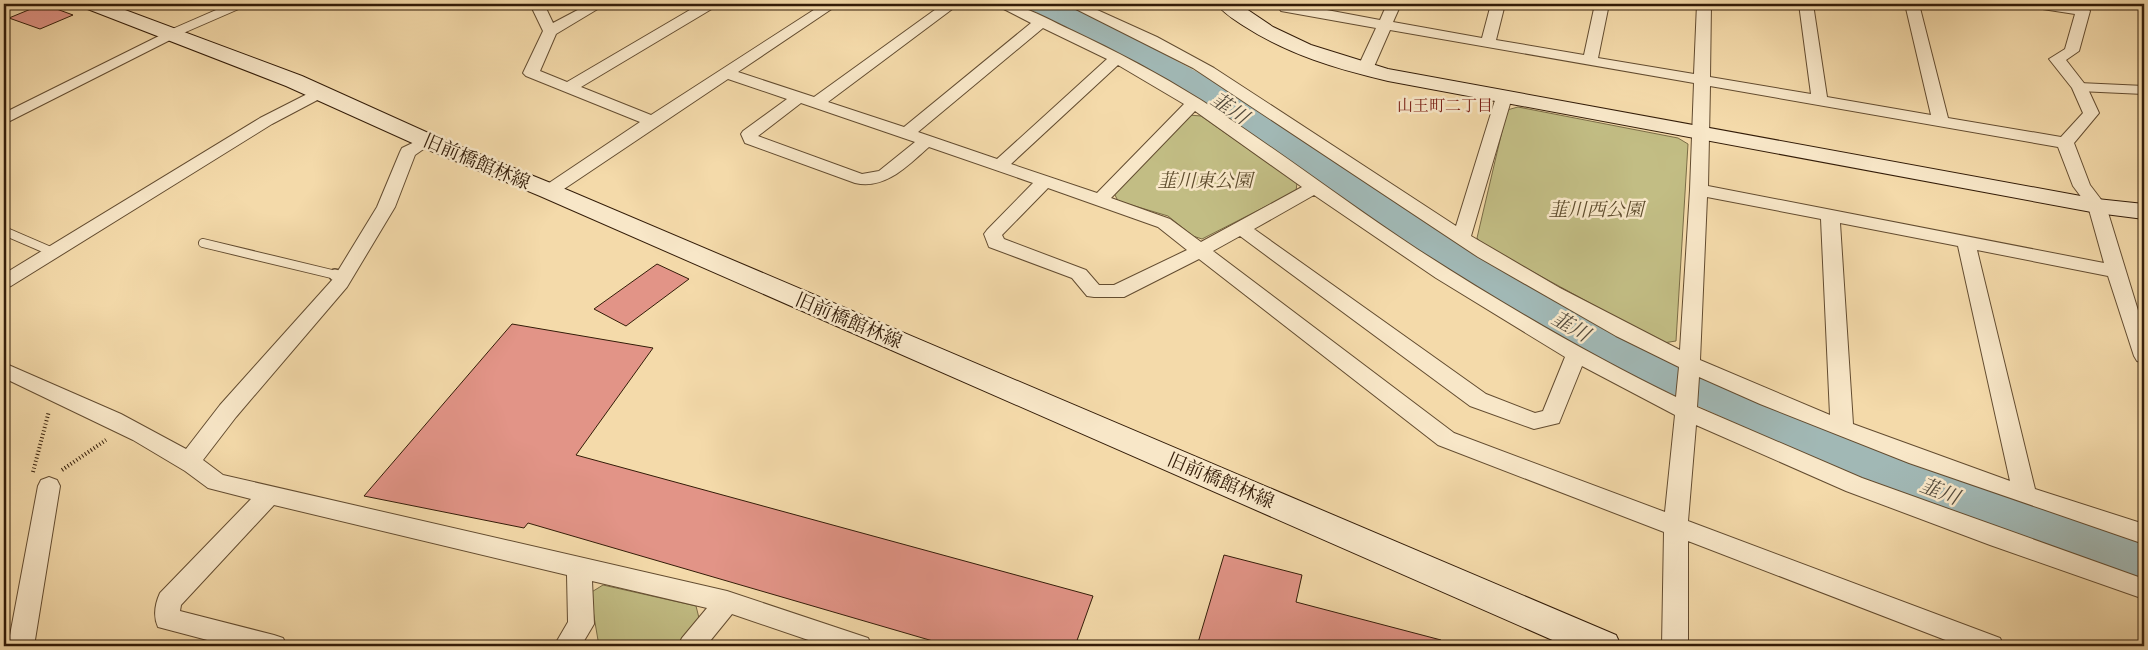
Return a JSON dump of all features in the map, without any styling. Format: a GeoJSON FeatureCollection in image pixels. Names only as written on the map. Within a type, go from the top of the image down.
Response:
{"type":"FeatureCollection","features":[{"type":"Feature","properties":{"kind":"street","name":"旧前橋館林線"},"geometry":{"type":"LineString","coordinates":[[92,4],[294,81],[427,141],[549,191],[1603,646]]}},
{"type":"Feature","properties":{"kind":"street"},"geometry":{"type":"LineString","coordinates":[[537,4],[550,31]]}},
{"type":"Feature","properties":{"kind":"street"},"geometry":{"type":"LineString","coordinates":[[599,4],[550,31],[531,73],[652,121]]}},
{"type":"Feature","properties":{"kind":"street"},"geometry":{"type":"LineString","coordinates":[[570,87],[710,4]]}},
{"type":"Feature","properties":{"kind":"street"},"geometry":{"type":"LineString","coordinates":[[549,191],[652,121],[832,4]]}},
{"type":"Feature","properties":{"kind":"street"},"geometry":{"type":"LineString","coordinates":[[927,140],[884,176],[861,179],[752,139],[749,134],[808,100],[952,4]]}},
{"type":"Feature","properties":{"kind":"street"},"geometry":{"type":"LineString","coordinates":[[1001,4],[1042,21],[1117,58],[1193,103],[1314,188],[1464,288],[1576,355],[1928,513],[2144,589]]}},
{"type":"Feature","properties":{"kind":"street"},"geometry":{"type":"LineString","coordinates":[[1073,4],[1199,66],[1461,238],[1554,294],[1688,368],[1842,428],[2025,494],[2144,534]]}},
{"type":"Feature","properties":{"kind":"street"},"geometry":{"type":"LineString","coordinates":[[1227,4],[1270,36],[1315,55],[1365,69],[1504,97],[2097,206],[2144,212]]}},
{"type":"Feature","properties":{"kind":"street"},"geometry":{"type":"LineString","coordinates":[[1288,4],[1286,8],[2064,143]]}},
{"type":"Feature","properties":{"kind":"street"},"geometry":{"type":"LineString","coordinates":[[1365,69],[1394,4]]}},
{"type":"Feature","properties":{"kind":"street"},"geometry":{"type":"LineString","coordinates":[[1488,43],[1498,4]]}},
{"type":"Feature","properties":{"kind":"street"},"geometry":{"type":"LineString","coordinates":[[1590,62],[1602,4]]}},
{"type":"Feature","properties":{"kind":"street"},"geometry":{"type":"LineString","coordinates":[[1675,646],[1677,619],[1676,525],[1686,405],[1699,190],[1704,4]]}},
{"type":"Feature","properties":{"kind":"street"},"geometry":{"type":"LineString","coordinates":[[1806,4],[1820,100]]}},
{"type":"Feature","properties":{"kind":"street"},"geometry":{"type":"LineString","coordinates":[[1912,4],[1941,122]]}},
{"type":"Feature","properties":{"kind":"street"},"geometry":{"type":"LineString","coordinates":[[2036,4],[2083,11],[2072,51],[2057,58],[2079,87],[2090,113],[2064,143]]}},
{"type":"Feature","properties":{"kind":"street"},"geometry":{"type":"LineString","coordinates":[[2140,4],[2144,5]]}},
{"type":"Feature","properties":{"kind":"street"},"geometry":{"type":"LineString","coordinates":[[907,133],[1042,21]]}},
{"type":"Feature","properties":{"kind":"street"},"geometry":{"type":"LineString","coordinates":[[4,119],[172,34]]}},
{"type":"Feature","properties":{"kind":"street"},"geometry":{"type":"LineString","coordinates":[[1000,165],[1117,58]]}},
{"type":"Feature","properties":{"kind":"street"},"geometry":{"type":"LineString","coordinates":[[726,73],[907,133],[1164,223],[1446,439],[1991,646]]}},
{"type":"Feature","properties":{"kind":"street"},"geometry":{"type":"LineString","coordinates":[[4,282],[55,253],[266,121],[320,93]]}},
{"type":"Feature","properties":{"kind":"street"},"geometry":{"type":"LineString","coordinates":[[1461,238],[1504,97]]}},
{"type":"Feature","properties":{"kind":"street"},"geometry":{"type":"LineString","coordinates":[[1100,200],[1193,103]]}},
{"type":"Feature","properties":{"kind":"street"},"geometry":{"type":"LineString","coordinates":[[190,460],[228,411],[325,302],[344,277],[386,207],[408,152],[427,141]]}},
{"type":"Feature","properties":{"kind":"street"},"geometry":{"type":"LineString","coordinates":[[2064,143],[2082,186],[2097,206],[2116,271],[2138,323],[2144,356]]}},
{"type":"Feature","properties":{"kind":"street"},"geometry":{"type":"LineString","coordinates":[[1045,181],[993,234],[996,243],[1079,274],[1094,291],[1116,292],[1201,250],[1314,188]]}},
{"type":"Feature","properties":{"kind":"street"},"geometry":{"type":"LineString","coordinates":[[1699,190],[2116,271]]}},
{"type":"Feature","properties":{"kind":"street"},"geometry":{"type":"LineString","coordinates":[[1830,215],[1842,428]]}},
{"type":"Feature","properties":{"kind":"street"},"geometry":{"type":"LineString","coordinates":[[1241,228],[1478,400],[1534,421],[1551,417],[1576,355]]}},
{"type":"Feature","properties":{"kind":"street"},"geometry":{"type":"LineString","coordinates":[[1966,242],[2025,494]]}},
{"type":"Feature","properties":{"kind":"street"},"geometry":{"type":"LineString","coordinates":[[4,370],[71,399],[190,460],[216,482],[727,602],[860,646]]}},
{"type":"Feature","properties":{"kind":"street"},"geometry":{"type":"LineString","coordinates":[[21,646],[49,486]]}},
{"type":"Feature","properties":{"kind":"street"},"geometry":{"type":"LineString","coordinates":[[269,495],[169,601],[167,619],[274,646]]}},
{"type":"Feature","properties":{"kind":"street"},"geometry":{"type":"LineString","coordinates":[[567,646],[581,624],[579,567]]}},
{"type":"Feature","properties":{"kind":"street"},"geometry":{"type":"LineString","coordinates":[[691,646],[727,602]]}},
{"type":"Feature","properties":{"kind":"lane"},"geometry":{"type":"LineString","coordinates":[[172,34],[240,4]]}},
{"type":"Feature","properties":{"kind":"lane"},"geometry":{"type":"LineString","coordinates":[[2079,87],[2144,90]]}},
{"type":"Feature","properties":{"kind":"lane"},"geometry":{"type":"LineString","coordinates":[[4,231],[55,253]]}},
{"type":"Feature","properties":{"kind":"lane"},"geometry":{"type":"LineString","coordinates":[[203,242],[344,277]]}},
{"type":"Feature","properties":{"kind":"path"},"geometry":{"type":"LineString","coordinates":[[49,486],[54,475],[126,427]]}},
{"type":"Feature","properties":{"kind":"green space","name":"韮川西公園"},"geometry":{"type":"Polygon","coordinates":[[[1518,107],[1678,138],[1688,144],[1676,341],[1663,343],[1482,244],[1477,238],[1507,110],[1518,107]]]}},
{"type":"Feature","properties":{"kind":"green space","name":"韮川東公園"},"geometry":{"type":"Polygon","coordinates":[[[1189,115],[1201,116],[1297,183],[1296,191],[1202,239],[1193,236],[1168,216],[1118,201],[1114,193],[1189,115]]]}},
{"type":"Feature","properties":{"kind":"green space"},"geometry":{"type":"Polygon","coordinates":[[[603,585],[696,606],[699,618],[676,646],[599,646],[590,593],[603,585]]]}},
{"type":"Feature","properties":{"kind":"building"},"geometry":{"type":"Polygon","coordinates":[[[43,4],[73,15],[40,29],[9,18],[43,4]]]}},
{"type":"Feature","properties":{"kind":"building"},"geometry":{"type":"Polygon","coordinates":[[[657,264],[689,279],[626,326],[594,309],[657,264]]]}},
{"type":"Feature","properties":{"kind":"building"},"geometry":{"type":"Polygon","coordinates":[[[512,324],[653,348],[576,455],[1093,596],[1075,646],[950,646],[528,523],[524,528],[364,496],[512,324]]]}},
{"type":"Feature","properties":{"kind":"building"},"geometry":{"type":"Polygon","coordinates":[[[1224,555],[1302,575],[1296,602],[1441,640],[1440,646],[1197,646],[1224,555]]]}},
{"type":"Feature","properties":{"kind":"waterway","name":"韮川"},"geometry":{"type":"LineString","coordinates":[[1041,4],[1106,35],[1192,82],[1469,267],[1611,349],[1842,453],[1995,511],[2144,562]]}},
{"type":"Feature","properties":{"kind":"district","name":"山王町二丁目"},"geometry":{"type":"Point","coordinates":[1445,105]}}]}
